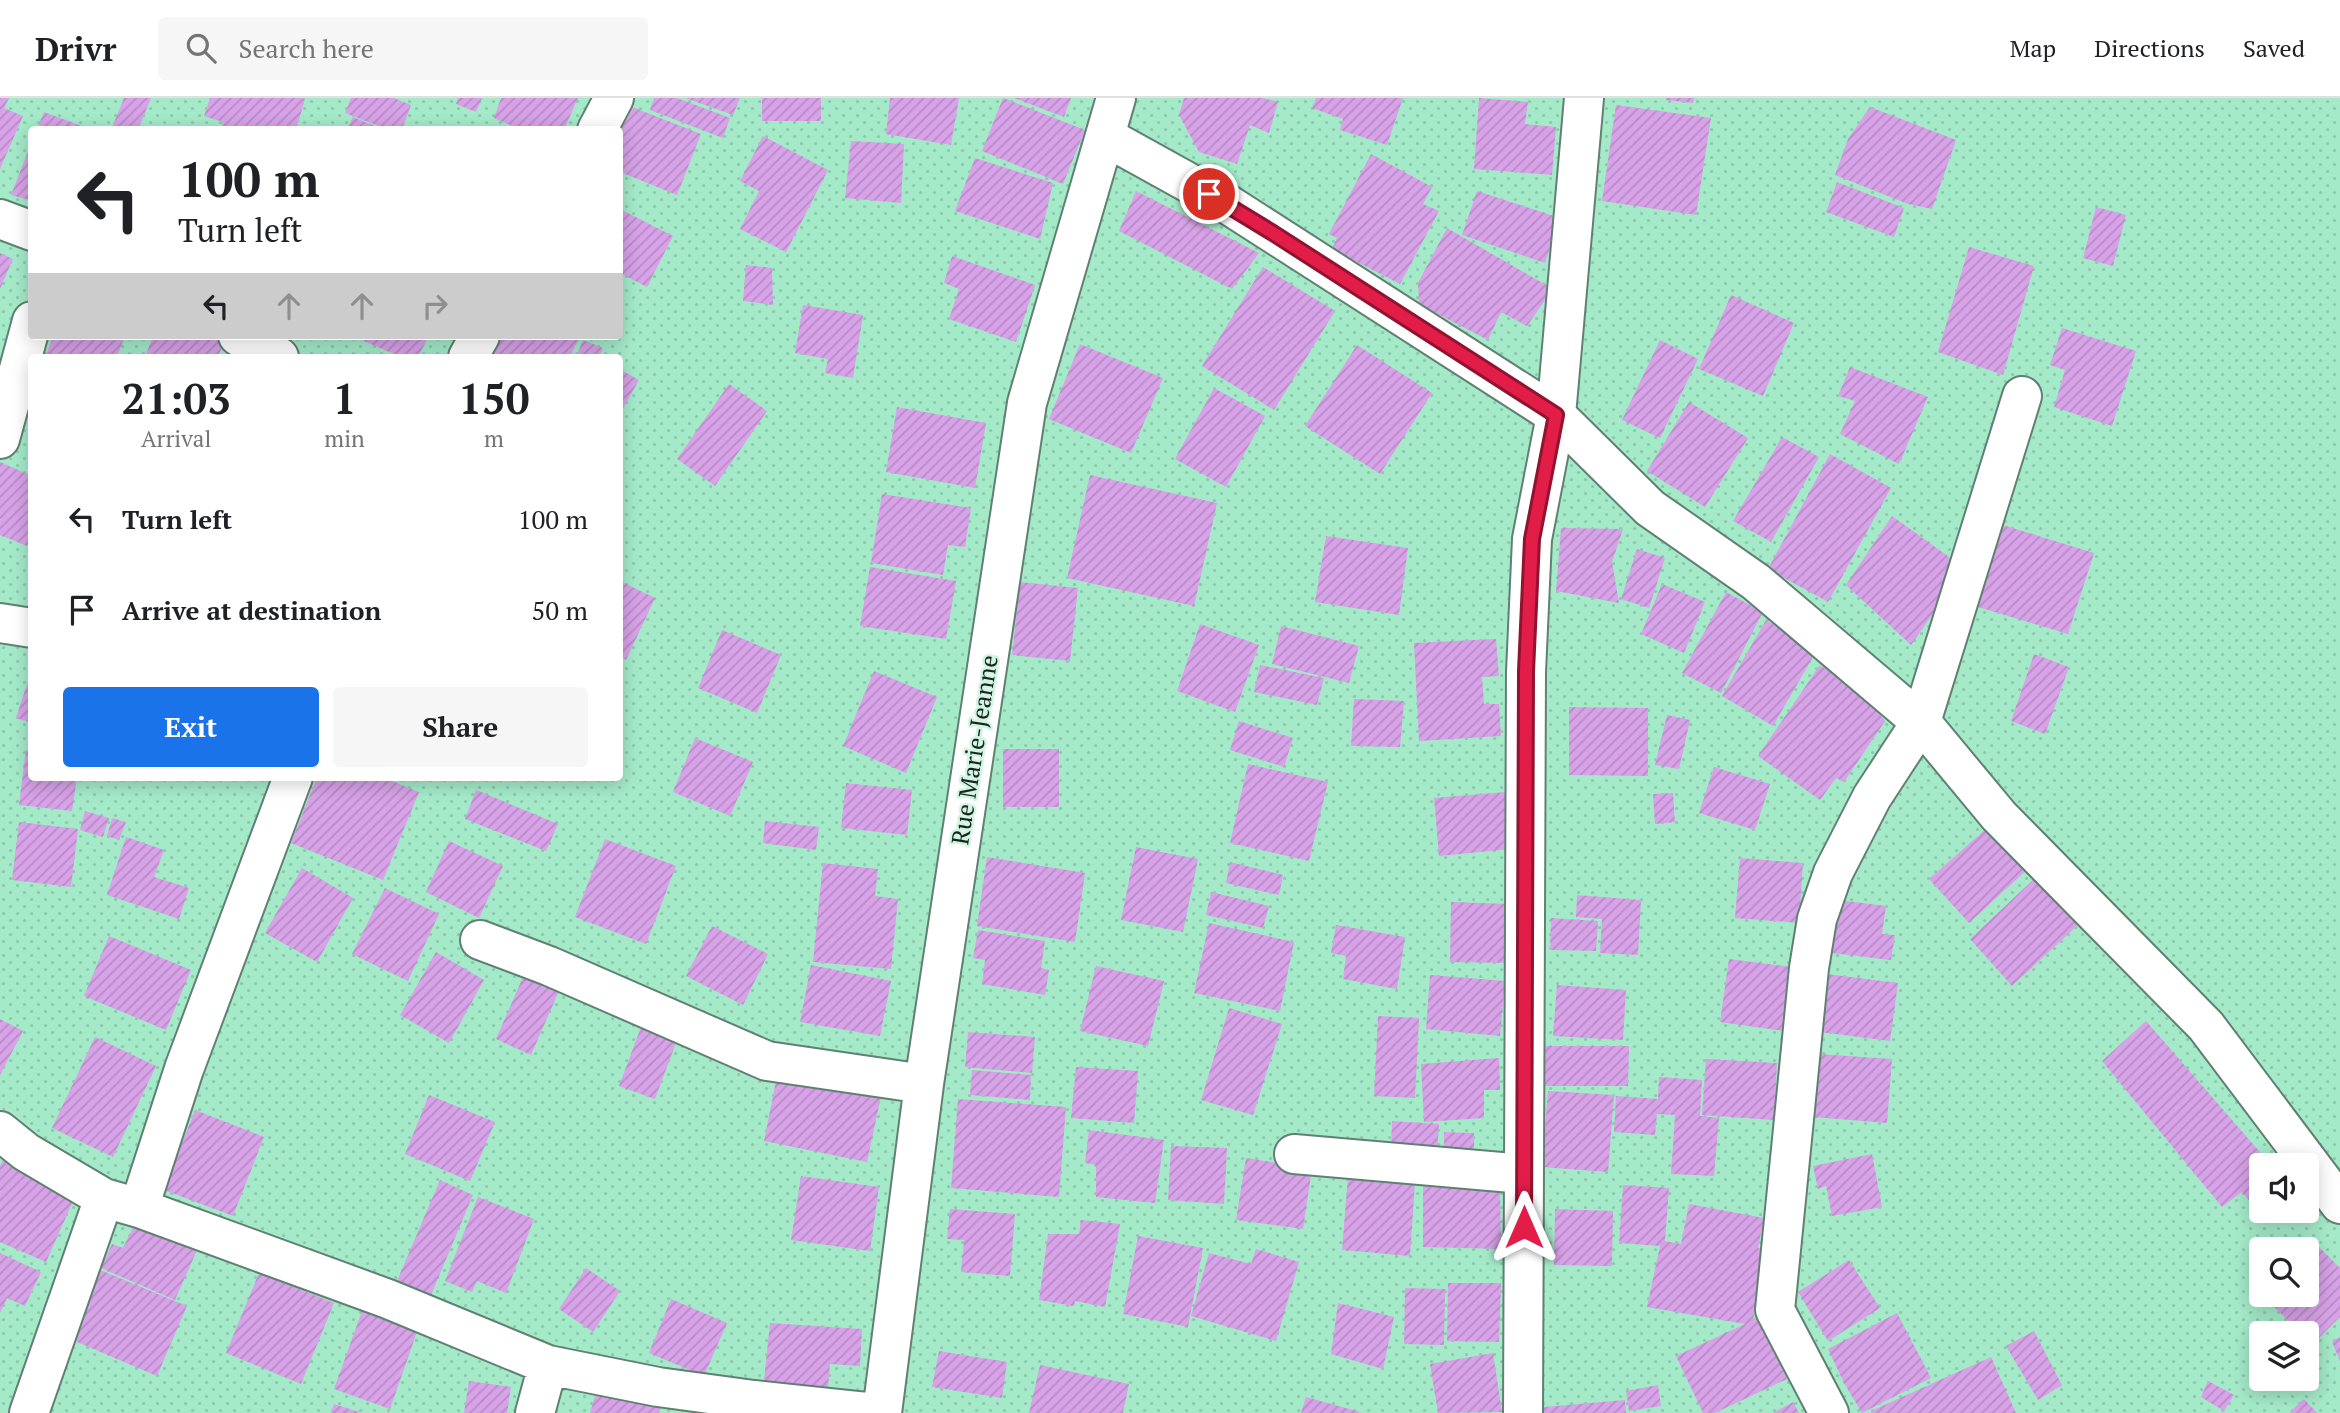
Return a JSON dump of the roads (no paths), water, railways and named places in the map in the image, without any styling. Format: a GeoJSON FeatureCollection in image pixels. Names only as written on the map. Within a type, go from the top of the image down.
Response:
{"type":"FeatureCollection","features":[{"type":"Feature","properties":{"kind":"street"},"geometry":{"type":"LineString","coordinates":[[599,126],[614,98]]}},
{"type":"Feature","properties":{"kind":"street","name":"Rue Marie-Jeanne"},"geometry":{"type":"LineString","coordinates":[[882,1413],[924,1084],[1027,403],[1107,138],[1116,98]]}},
{"type":"Feature","properties":{"kind":"street"},"geometry":{"type":"LineString","coordinates":[[1523,1413],[1526,671],[1532,539],[1556,415],[1584,98]]}},
{"type":"Feature","properties":{"kind":"street"},"geometry":{"type":"LineString","coordinates":[[1107,138],[1229,205],[1556,415],[1650,508],[1756,582],[1921,722],[2000,816],[2206,1026],[2340,1204]]}},
{"type":"Feature","properties":{"kind":"street"},"geometry":{"type":"LineString","coordinates":[[0,219],[28,230]]}},
{"type":"Feature","properties":{"kind":"street"},"geometry":{"type":"LineString","coordinates":[[0,439],[28,336]]}},
{"type":"Feature","properties":{"kind":"street"},"geometry":{"type":"LineString","coordinates":[[246,340],[273,354]]}},
{"type":"Feature","properties":{"kind":"street"},"geometry":{"type":"LineString","coordinates":[[1829,1413],[1776,1310],[1809,968],[1817,919],[1833,873],[1872,797],[1921,722],[2022,396]]}},
{"type":"Feature","properties":{"kind":"street"},"geometry":{"type":"LineString","coordinates":[[0,622],[28,627]]}},
{"type":"Feature","properties":{"kind":"street"},"geometry":{"type":"LineString","coordinates":[[29,1413],[184,1069],[292,781]]}},
{"type":"Feature","properties":{"kind":"street"},"geometry":{"type":"LineString","coordinates":[[480,940],[549,966],[767,1061],[924,1084]]}},
{"type":"Feature","properties":{"kind":"street"},"geometry":{"type":"LineString","coordinates":[[0,1131],[26,1152],[122,1203],[388,1299],[548,1365],[659,1387],[754,1401],[876,1413]]}},
{"type":"Feature","properties":{"kind":"street"},"geometry":{"type":"LineString","coordinates":[[1294,1154],[1524,1174]]}},
{"type":"Feature","properties":{"kind":"street"},"geometry":{"type":"LineString","coordinates":[[536,1413],[548,1365]]}}]}
